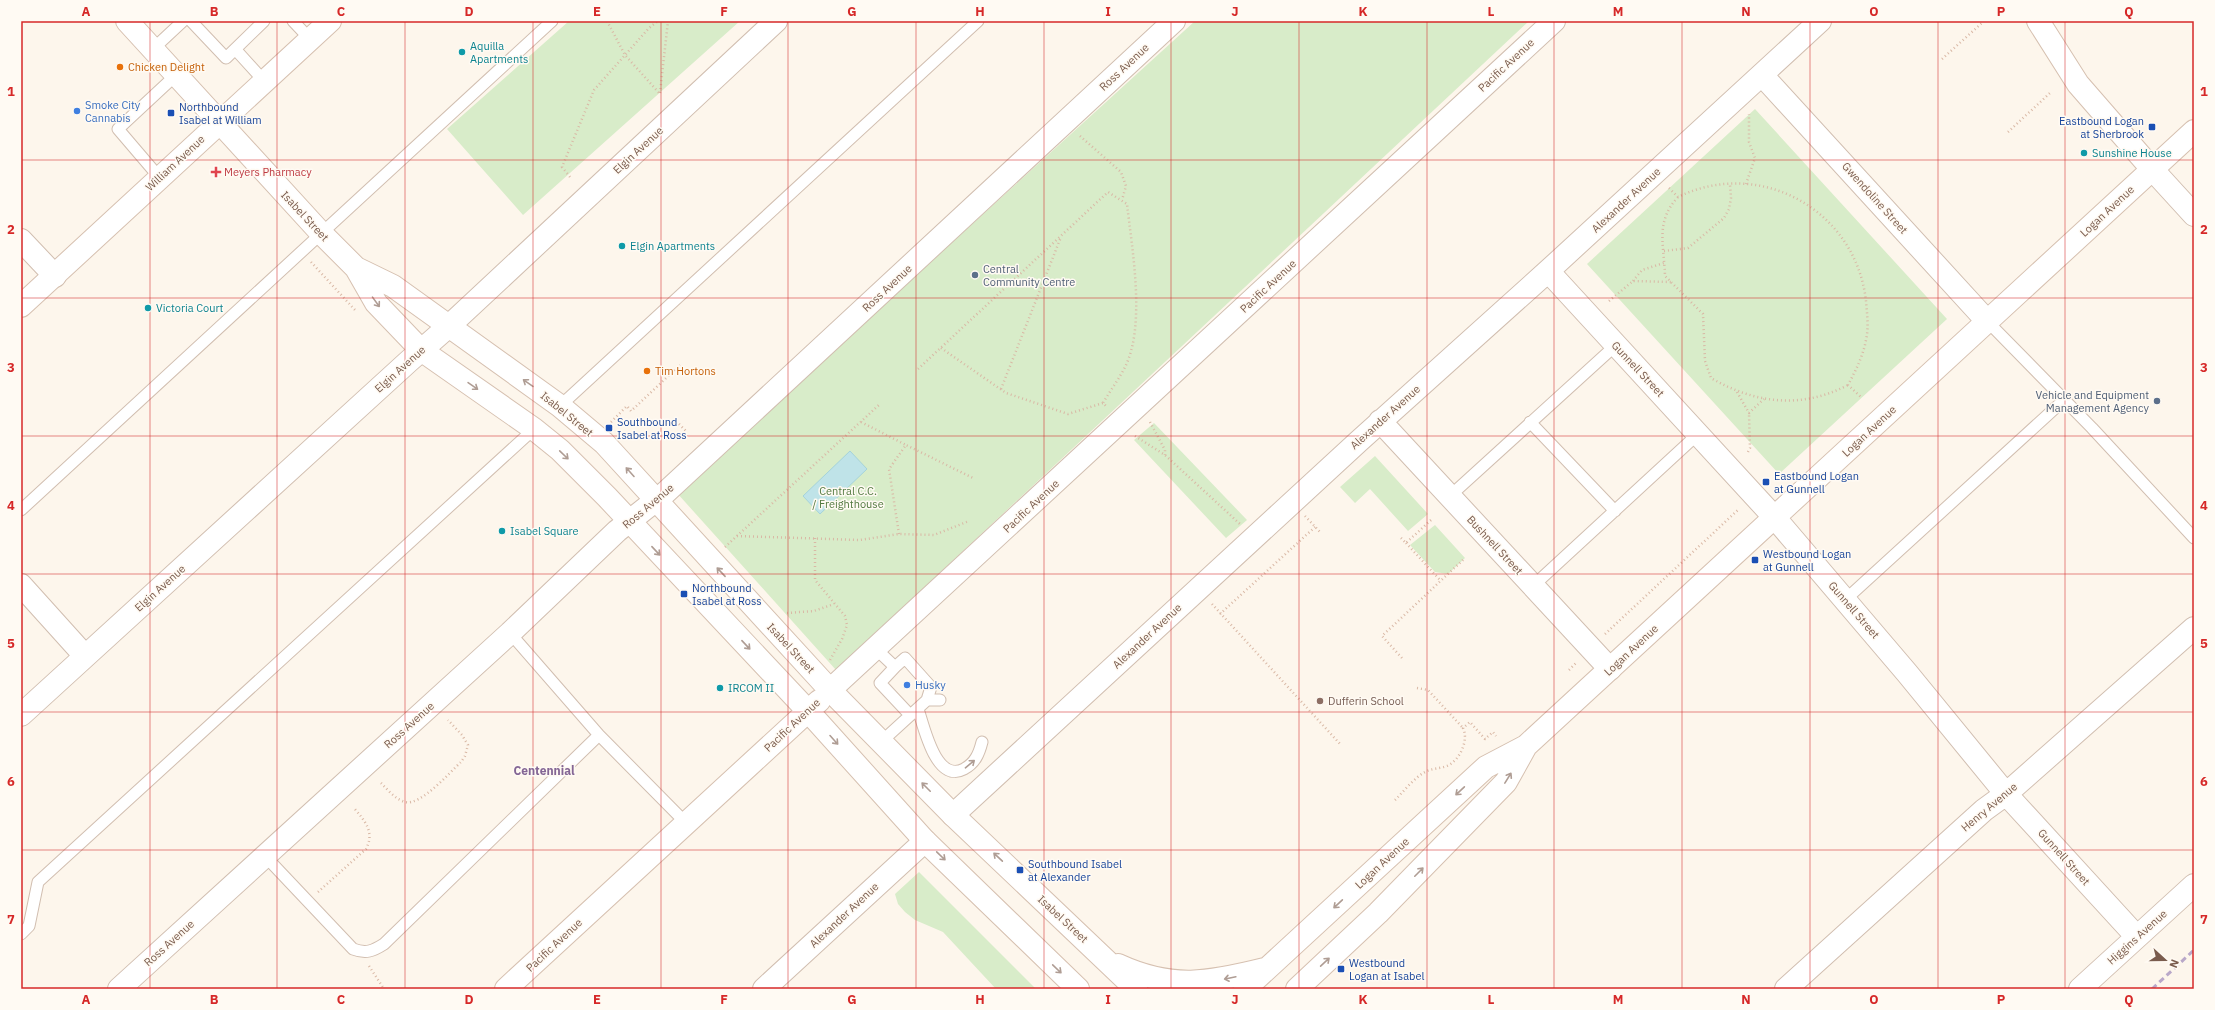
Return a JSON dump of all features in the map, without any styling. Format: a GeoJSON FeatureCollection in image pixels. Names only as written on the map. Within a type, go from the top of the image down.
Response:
{"type":"FeatureCollection","features":[{"type":"Feature","properties":{"kind":"street","name":"Isabel Street"},"geometry":{"type":"LineString","coordinates":[[127,21],[321,233],[356,268],[376,303],[421,350],[534,429],[584,474],[808,711],[925,841],[1078,989]]}},
{"type":"Feature","properties":{"kind":"street","name":"William Avenue"},"geometry":{"type":"LineString","coordinates":[[21,306],[330,21]]}},
{"type":"Feature","properties":{"kind":"street","name":"Elgin Avenue"},"geometry":{"type":"LineString","coordinates":[[21,715],[449,326],[776,21]]}},
{"type":"Feature","properties":{"kind":"street","name":"Ross Avenue"},"geometry":{"type":"LineString","coordinates":[[119,989],[510,633],[602,545],[656,501],[1174,21]]}},
{"type":"Feature","properties":{"kind":"street","name":"Pacific Avenue"},"geometry":{"type":"LineString","coordinates":[[506,989],[830,690],[1128,428],[1554,21]]}},
{"type":"Feature","properties":{"kind":"street","name":"Alexander Avenue"},"geometry":{"type":"LineString","coordinates":[[953,815],[1380,421],[1548,271],[1820,21]]}},
{"type":"Feature","properties":{"kind":"street"},"geometry":{"type":"LineString","coordinates":[[2038,21],[2078,84],[2152,170],[2194,215]]}},
{"type":"Feature","properties":{"kind":"street","name":"Gwendoline Street"},"geometry":{"type":"LineString","coordinates":[[1762,75],[1987,322]]}},
{"type":"Feature","properties":{"kind":"street","name":"Logan Avenue"},"geometry":{"type":"LineString","coordinates":[[1245,989],[1486,767],[1526,746],[2194,131]]}},
{"type":"Feature","properties":{"kind":"street"},"geometry":{"type":"LineString","coordinates":[[21,240],[55,276]]}},
{"type":"Feature","properties":{"kind":"street","name":"Isabel Street"},"geometry":{"type":"LineString","coordinates":[[356,268],[393,286],[560,406],[604,443],[830,690],[953,815],[1136,989]]}},
{"type":"Feature","properties":{"kind":"street","name":"Gunnell Street"},"geometry":{"type":"LineString","coordinates":[[1548,271],[1775,518],[2006,794],[2137,937]]}},
{"type":"Feature","properties":{"kind":"street","name":"Bushnell Street"},"geometry":{"type":"LineString","coordinates":[[1380,421],[1610,668]]}},
{"type":"Feature","properties":{"kind":"street"},"geometry":{"type":"LineString","coordinates":[[21,585],[85,656]]}},
{"type":"Feature","properties":{"kind":"street","name":"Henry Avenue"},"geometry":{"type":"LineString","coordinates":[[1786,989],[1984,810],[2006,794],[2194,628]]}},
{"type":"Feature","properties":{"kind":"street","name":"Logan Avenue"},"geometry":{"type":"LineString","coordinates":[[1296,989],[1378,913],[1506,782],[1526,746]]}},
{"type":"Feature","properties":{"kind":"street","name":"Alexander Avenue"},"geometry":{"type":"LineString","coordinates":[[764,989],[925,841]]}},
{"type":"Feature","properties":{"kind":"street","name":"Higgins Avenue"},"geometry":{"type":"LineString","coordinates":[[2080,989],[2194,885]]}},
{"type":"Feature","properties":{"kind":"street"},"geometry":{"type":"LineString","coordinates":[[1108,961],[1140,976],[1183,982],[1218,980],[1268,969]]}},
{"type":"Feature","properties":{"kind":"lane"},"geometry":{"type":"LineString","coordinates":[[153,49],[183,21]]}},
{"type":"Feature","properties":{"kind":"lane"},"geometry":{"type":"LineString","coordinates":[[191,21],[226,58],[264,21]]}},
{"type":"Feature","properties":{"kind":"lane"},"geometry":{"type":"LineString","coordinates":[[293,21],[310,39]]}},
{"type":"Feature","properties":{"kind":"lane"},"geometry":{"type":"LineString","coordinates":[[21,510],[552,21]]}},
{"type":"Feature","properties":{"kind":"lane"},"geometry":{"type":"LineString","coordinates":[[560,406],[978,21]]}},
{"type":"Feature","properties":{"kind":"lane"},"geometry":{"type":"LineString","coordinates":[[235,49],[264,81]]}},
{"type":"Feature","properties":{"kind":"lane"},"geometry":{"type":"LineString","coordinates":[[159,178],[118,129],[176,75]]}},
{"type":"Feature","properties":{"kind":"lane"},"geometry":{"type":"LineString","coordinates":[[1987,322],[2098,433],[2194,538]]}},
{"type":"Feature","properties":{"kind":"lane"},"geometry":{"type":"LineString","coordinates":[[1450,496],[1616,345]]}},
{"type":"Feature","properties":{"kind":"lane"},"geometry":{"type":"LineString","coordinates":[[1845,600],[2064,400]]}},
{"type":"Feature","properties":{"kind":"lane"},"geometry":{"type":"LineString","coordinates":[[1530,422],[1615,511]]}},
{"type":"Feature","properties":{"kind":"lane"},"geometry":{"type":"LineString","coordinates":[[21,934],[29,926],[38,882],[534,429]]}},
{"type":"Feature","properties":{"kind":"lane"},"geometry":{"type":"LineString","coordinates":[[1533,586],[1698,434]]}},
{"type":"Feature","properties":{"kind":"lane"},"geometry":{"type":"LineString","coordinates":[[510,633],[599,735],[686,823]]}},
{"type":"Feature","properties":{"kind":"lane"},"geometry":{"type":"LineString","coordinates":[[876,649],[895,667]]}},
{"type":"Feature","properties":{"kind":"lane"},"geometry":{"type":"LineString","coordinates":[[881,742],[914,712],[927,700],[932,687],[905,658],[880,683],[914,712],[937,760],[944,769],[956,771],[963,770],[976,759],[982,742]]}},
{"type":"Feature","properties":{"kind":"lane"},"geometry":{"type":"LineString","coordinates":[[927,700],[940,700]]}},
{"type":"Feature","properties":{"kind":"lane"},"geometry":{"type":"LineString","coordinates":[[265,856],[353,949],[364,953],[375,950],[384,944],[599,735]]}},
{"type":"Feature","properties":{"kind":"path"},"geometry":{"type":"LineString","coordinates":[[607,21],[625,55],[660,94],[668,21]]}},
{"type":"Feature","properties":{"kind":"path"},"geometry":{"type":"LineString","coordinates":[[570,177],[562,167],[594,90],[658,21]]}},
{"type":"Feature","properties":{"kind":"path"},"geometry":{"type":"LineString","coordinates":[[1942,60],[1983,22]]}},
{"type":"Feature","properties":{"kind":"path"},"geometry":{"type":"LineString","coordinates":[[2008,132],[2050,93]]}},
{"type":"Feature","properties":{"kind":"path"},"geometry":{"type":"LineString","coordinates":[[1746,184],[1755,158],[1749,142],[1748,108]]}},
{"type":"Feature","properties":{"kind":"path"},"geometry":{"type":"LineString","coordinates":[[1060,127],[1082,137],[1121,172],[1126,186],[1122,200]]}},
{"type":"Feature","properties":{"kind":"path"},"geometry":{"type":"LineString","coordinates":[[1664,183],[1678,197]]}},
{"type":"Feature","properties":{"kind":"path"},"geometry":{"type":"LineString","coordinates":[[1715,184],[1746,184],[1775,189],[1799,198],[1817,210],[1848,246],[1859,268],[1868,320],[1867,339],[1862,358],[1848,385],[1824,396],[1803,401],[1765,398],[1736,391],[1711,378],[1705,361],[1702,314],[1665,276],[1662,223],[1668,209],[1678,197],[1696,189],[1715,184]]}},
{"type":"Feature","properties":{"kind":"path"},"geometry":{"type":"LineString","coordinates":[[1664,251],[1688,248],[1724,218],[1729,209],[1731,198],[1730,184]]}},
{"type":"Feature","properties":{"kind":"path"},"geometry":{"type":"LineString","coordinates":[[918,369],[1108,192],[1128,204],[1136,292],[1134,337],[1126,366],[1103,403],[1068,414],[1018,397],[1001,389],[941,348]]}},
{"type":"Feature","properties":{"kind":"path"},"geometry":{"type":"LineString","coordinates":[[1001,389],[1061,236]]}},
{"type":"Feature","properties":{"kind":"path"},"geometry":{"type":"LineString","coordinates":[[1609,301],[1633,281],[1642,270],[1664,263]]}},
{"type":"Feature","properties":{"kind":"path"},"geometry":{"type":"LineString","coordinates":[[1633,281],[1671,282]]}},
{"type":"Feature","properties":{"kind":"path"},"geometry":{"type":"LineString","coordinates":[[609,424],[627,406],[631,411],[680,365]]}},
{"type":"Feature","properties":{"kind":"path"},"geometry":{"type":"LineString","coordinates":[[1848,385],[1862,398]]}},
{"type":"Feature","properties":{"kind":"path"},"geometry":{"type":"LineString","coordinates":[[1736,391],[1749,413],[1750,448],[1748,452]]}},
{"type":"Feature","properties":{"kind":"path"},"geometry":{"type":"LineString","coordinates":[[1749,413],[1765,398]]}},
{"type":"Feature","properties":{"kind":"path"},"geometry":{"type":"LineString","coordinates":[[1103,403],[1128,428],[1165,455],[1242,527]]}},
{"type":"Feature","properties":{"kind":"path"},"geometry":{"type":"LineString","coordinates":[[720,551],[880,404]]}},
{"type":"Feature","properties":{"kind":"path"},"geometry":{"type":"LineString","coordinates":[[861,422],[973,478]]}},
{"type":"Feature","properties":{"kind":"path"},"geometry":{"type":"LineString","coordinates":[[1149,422],[1165,450],[1165,455]]}},
{"type":"Feature","properties":{"kind":"path"},"geometry":{"type":"LineString","coordinates":[[679,424],[687,432]]}},
{"type":"Feature","properties":{"kind":"path"},"geometry":{"type":"LineString","coordinates":[[899,534],[889,469],[906,445]]}},
{"type":"Feature","properties":{"kind":"path"},"geometry":{"type":"LineString","coordinates":[[1569,670],[1591,647],[1754,496]]}},
{"type":"Feature","properties":{"kind":"path"},"geometry":{"type":"LineString","coordinates":[[1303,514],[1321,534]]}},
{"type":"Feature","properties":{"kind":"path"},"geometry":{"type":"LineString","coordinates":[[1406,543],[1430,520]]}},
{"type":"Feature","properties":{"kind":"path"},"geometry":{"type":"LineString","coordinates":[[737,536],[860,540],[899,534],[934,535],[969,521]]}},
{"type":"Feature","properties":{"kind":"path"},"geometry":{"type":"LineString","coordinates":[[1220,614],[1315,527]]}},
{"type":"Feature","properties":{"kind":"path"},"geometry":{"type":"LineString","coordinates":[[815,538],[815,580],[845,616],[847,625],[832,658],[825,664]]}},
{"type":"Feature","properties":{"kind":"path"},"geometry":{"type":"LineString","coordinates":[[1400,538],[1441,581]]}},
{"type":"Feature","properties":{"kind":"path"},"geometry":{"type":"LineString","coordinates":[[1402,658],[1382,636],[1465,558]]}},
{"type":"Feature","properties":{"kind":"path"},"geometry":{"type":"LineString","coordinates":[[1209,601],[1342,745]]}},
{"type":"Feature","properties":{"kind":"path"},"geometry":{"type":"LineString","coordinates":[[782,612],[814,611],[834,604]]}},
{"type":"Feature","properties":{"kind":"path"},"geometry":{"type":"LineString","coordinates":[[1395,800],[1425,772],[1442,768],[1454,761],[1464,744],[1465,733],[1463,728],[1428,690],[1417,688]]}},
{"type":"Feature","properties":{"kind":"path"},"geometry":{"type":"LineString","coordinates":[[381,783],[399,800],[413,802],[424,796],[461,762],[465,756],[468,745],[448,720]]}},
{"type":"Feature","properties":{"kind":"path"},"geometry":{"type":"LineString","coordinates":[[1463,728],[1470,722],[1485,740],[1492,732],[1496,736]]}},
{"type":"Feature","properties":{"kind":"path"},"geometry":{"type":"LineString","coordinates":[[308,902],[366,849],[370,842],[366,823],[354,808]]}},
{"type":"Feature","properties":{"kind":"path"},"geometry":{"type":"LineString","coordinates":[[364,953],[371,969],[384,989]]}},
{"type":"Feature","properties":{"kind":"green space"},"geometry":{"type":"Polygon","coordinates":[[[569,21],[740,21],[523,215],[447,129],[569,21]]]}},
{"type":"Feature","properties":{"kind":"green space","name":"Central C.C. / Freighthouse"},"geometry":{"type":"Polygon","coordinates":[[[1195,21],[1529,21],[836,670],[677,493],[1195,21]]]}},
{"type":"Feature","properties":{"kind":"green space"},"geometry":{"type":"Polygon","coordinates":[[[1755,109],[1947,319],[1779,474],[1587,264],[1755,109]]]}},
{"type":"Feature","properties":{"kind":"green space"},"geometry":{"type":"Polygon","coordinates":[[[1154,423],[1247,520],[1226,538],[1134,440],[1154,423]]]}},
{"type":"Feature","properties":{"kind":"green space"},"geometry":{"type":"Polygon","coordinates":[[[1375,456],[1428,514],[1408,531],[1370,489],[1355,503],[1340,487],[1375,456]]]}},
{"type":"Feature","properties":{"kind":"green space"},"geometry":{"type":"Polygon","coordinates":[[[1435,525],[1465,558],[1448,574],[1435,572],[1410,545],[1435,525]]]}},
{"type":"Feature","properties":{"kind":"green space"},"geometry":{"type":"Polygon","coordinates":[[[919,872],[1036,989],[996,989],[943,932],[915,920],[905,912],[898,904],[895,894],[919,872]]]}},
{"type":"Feature","properties":{"kind":"water"},"geometry":{"type":"Polygon","coordinates":[[[850,451],[867,469],[820,514],[803,496],[850,451]]]}},
{"type":"Feature","properties":{"kind":"railway"},"geometry":{"type":"LineString","coordinates":[[2152,989],[2194,950]]}},
{"type":"Feature","properties":{"kind":"place","name":"Aquilla Apartments"},"geometry":{"type":"Point","coordinates":[462,52]}},
{"type":"Feature","properties":{"kind":"place","name":"Chicken Delight"},"geometry":{"type":"Point","coordinates":[120,67]}},
{"type":"Feature","properties":{"kind":"place","name":"Smoke City Cannabis"},"geometry":{"type":"Point","coordinates":[77,111]}},
{"type":"Feature","properties":{"kind":"place","name":"Northbound Isabel at William"},"geometry":{"type":"Point","coordinates":[171,113]}},
{"type":"Feature","properties":{"kind":"place","name":"Eastbound Logan at Sherbrook"},"geometry":{"type":"Point","coordinates":[2152,127]}},
{"type":"Feature","properties":{"kind":"place","name":"Sunshine House"},"geometry":{"type":"Point","coordinates":[2084,153]}},
{"type":"Feature","properties":{"kind":"place","name":"Meyers Pharmacy"},"geometry":{"type":"Point","coordinates":[216,172]}},
{"type":"Feature","properties":{"kind":"place","name":"Elgin Apartments"},"geometry":{"type":"Point","coordinates":[622,246]}},
{"type":"Feature","properties":{"kind":"place","name":"Central Community Centre"},"geometry":{"type":"Point","coordinates":[975,275]}},
{"type":"Feature","properties":{"kind":"place","name":"Victoria Court"},"geometry":{"type":"Point","coordinates":[148,308]}},
{"type":"Feature","properties":{"kind":"place","name":"Tim Hortons"},"geometry":{"type":"Point","coordinates":[647,371]}},
{"type":"Feature","properties":{"kind":"place","name":"Vehicle and Equipment Management Agency"},"geometry":{"type":"Point","coordinates":[2157,401]}},
{"type":"Feature","properties":{"kind":"place","name":"Southbound Isabel at Ross"},"geometry":{"type":"Point","coordinates":[609,428]}},
{"type":"Feature","properties":{"kind":"place","name":"Eastbound Logan at Gunnell"},"geometry":{"type":"Point","coordinates":[1766,482]}},
{"type":"Feature","properties":{"kind":"place","name":"Isabel Square"},"geometry":{"type":"Point","coordinates":[502,531]}},
{"type":"Feature","properties":{"kind":"place","name":"Westbound Logan at Gunnell"},"geometry":{"type":"Point","coordinates":[1755,560]}},
{"type":"Feature","properties":{"kind":"place","name":"Northbound Isabel at Ross"},"geometry":{"type":"Point","coordinates":[684,594]}},
{"type":"Feature","properties":{"kind":"place","name":"Husky"},"geometry":{"type":"Point","coordinates":[907,685]}},
{"type":"Feature","properties":{"kind":"place","name":"IRCOM II"},"geometry":{"type":"Point","coordinates":[720,688]}},
{"type":"Feature","properties":{"kind":"place","name":"Dufferin School"},"geometry":{"type":"Point","coordinates":[1320,701]}},
{"type":"Feature","properties":{"kind":"place","name":"Southbound Isabel at Alexander"},"geometry":{"type":"Point","coordinates":[1020,870]}},
{"type":"Feature","properties":{"kind":"place","name":"Westbound Logan at Isabel"},"geometry":{"type":"Point","coordinates":[1341,969]}},
{"type":"Feature","properties":{"kind":"district","name":"Centennial"},"geometry":{"type":"Point","coordinates":[544,771]}}]}
